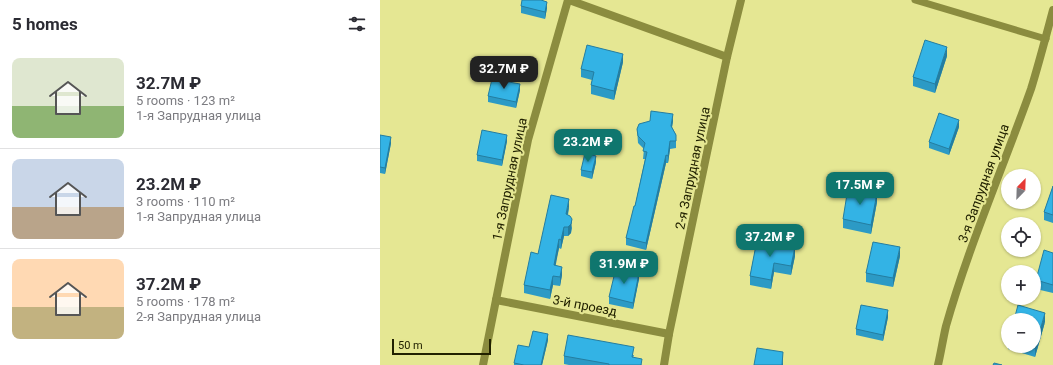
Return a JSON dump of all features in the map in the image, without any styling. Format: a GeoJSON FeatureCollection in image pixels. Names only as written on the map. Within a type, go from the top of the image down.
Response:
{"type":"FeatureCollection","features":[{"type":"Feature","properties":{"kind":"street"},"geometry":{"type":"LineString","coordinates":[[569,0],[727,57]]}},
{"type":"Feature","properties":{"kind":"street","name":"1-я Запрудная улица"},"geometry":{"type":"LineString","coordinates":[[483,365],[528,140],[569,0]]}},
{"type":"Feature","properties":{"kind":"street","name":"2-я Запрудная улица"},"geometry":{"type":"LineString","coordinates":[[664,365],[669,334],[727,57],[741,0]]}},
{"type":"Feature","properties":{"kind":"street","name":"3-я Запрудная улица"},"geometry":{"type":"LineString","coordinates":[[938,365],[946,328],[969,257],[1031,87],[1046,39],[1053,10]]}},
{"type":"Feature","properties":{"kind":"street","name":"3-й проезд"},"geometry":{"type":"LineString","coordinates":[[496,300],[669,334]]}},
{"type":"Feature","properties":{"kind":"lane"},"geometry":{"type":"LineString","coordinates":[[915,0],[1046,39]]}},
{"type":"Feature","properties":{"kind":"building"},"geometry":{"type":"Polygon","coordinates":[[[522,0],[541,0],[547,2],[545,12],[521,6],[522,0]]]}},
{"type":"Feature","properties":{"kind":"building"},"geometry":{"type":"Polygon","coordinates":[[[925,40],[947,47],[935,84],[913,77],[925,40]]]}},
{"type":"Feature","properties":{"kind":"building"},"geometry":{"type":"Polygon","coordinates":[[[587,45],[623,54],[614,91],[591,85],[594,72],[581,69],[587,45]]]}},
{"type":"Feature","properties":{"kind":"building"},"geometry":{"type":"Polygon","coordinates":[[[492,79],[520,84],[516,102],[488,96],[492,79]]]}},
{"type":"Feature","properties":{"kind":"building"},"geometry":{"type":"Polygon","coordinates":[[[651,111],[673,114],[671,126],[676,135],[676,141],[670,141],[668,156],[666,155],[646,243],[626,238],[647,152],[643,151],[645,143],[638,136],[637,129],[639,124],[650,121],[651,111]]]}},
{"type":"Feature","properties":{"kind":"building"},"geometry":{"type":"Polygon","coordinates":[[[939,113],[959,120],[949,149],[929,142],[939,113]]]}},
{"type":"Feature","properties":{"kind":"building"},"geometry":{"type":"Polygon","coordinates":[[[482,130],[507,135],[502,160],[477,155],[482,130]]]}},
{"type":"Feature","properties":{"kind":"building"},"geometry":{"type":"Polygon","coordinates":[[[380,135],[391,137],[385,168],[380,167],[380,135]]]}},
{"type":"Feature","properties":{"kind":"building"},"geometry":{"type":"Polygon","coordinates":[[[585,153],[596,156],[592,172],[581,170],[585,153]]]}},
{"type":"Feature","properties":{"kind":"building"},"geometry":{"type":"Polygon","coordinates":[[[1053,186],[1053,215],[1044,212],[1053,186]]]}},
{"type":"Feature","properties":{"kind":"building"},"geometry":{"type":"Polygon","coordinates":[[[848,188],[877,193],[871,225],[843,219],[848,188]]]}},
{"type":"Feature","properties":{"kind":"building"},"geometry":{"type":"Polygon","coordinates":[[[551,195],[569,199],[566,214],[572,219],[571,224],[568,227],[564,227],[561,240],[559,239],[554,265],[562,267],[560,277],[553,276],[550,290],[524,285],[531,252],[538,254],[551,195]]]}},
{"type":"Feature","properties":{"kind":"building"},"geometry":{"type":"Polygon","coordinates":[[[757,240],[795,247],[791,266],[774,263],[771,280],[750,276],[757,240]]]}},
{"type":"Feature","properties":{"kind":"building"},"geometry":{"type":"Polygon","coordinates":[[[873,242],[900,247],[893,278],[866,273],[873,242]]]}},
{"type":"Feature","properties":{"kind":"building"},"geometry":{"type":"Polygon","coordinates":[[[1044,250],[1053,253],[1053,285],[1041,281],[1040,265],[1044,250]]]}},
{"type":"Feature","properties":{"kind":"building"},"geometry":{"type":"Polygon","coordinates":[[[616,268],[639,273],[633,303],[609,297],[616,268]]]}},
{"type":"Feature","properties":{"kind":"building"},"geometry":{"type":"Polygon","coordinates":[[[861,305],[888,310],[883,335],[856,329],[861,305]]]}},
{"type":"Feature","properties":{"kind":"building"},"geometry":{"type":"Polygon","coordinates":[[[1018,305],[1045,313],[1041,327],[1041,313],[1016,313],[1018,305]]]}},
{"type":"Feature","properties":{"kind":"building"},"geometry":{"type":"Polygon","coordinates":[[[533,331],[548,334],[541,365],[524,365],[514,363],[518,345],[529,347],[533,331]]]}},
{"type":"Feature","properties":{"kind":"building"},"geometry":{"type":"Polygon","coordinates":[[[568,335],[634,347],[632,357],[642,359],[641,365],[609,365],[564,356],[568,335]]]}},
{"type":"Feature","properties":{"kind":"building"},"geometry":{"type":"Polygon","coordinates":[[[757,348],[783,352],[782,365],[754,365],[757,348]]]}}]}
